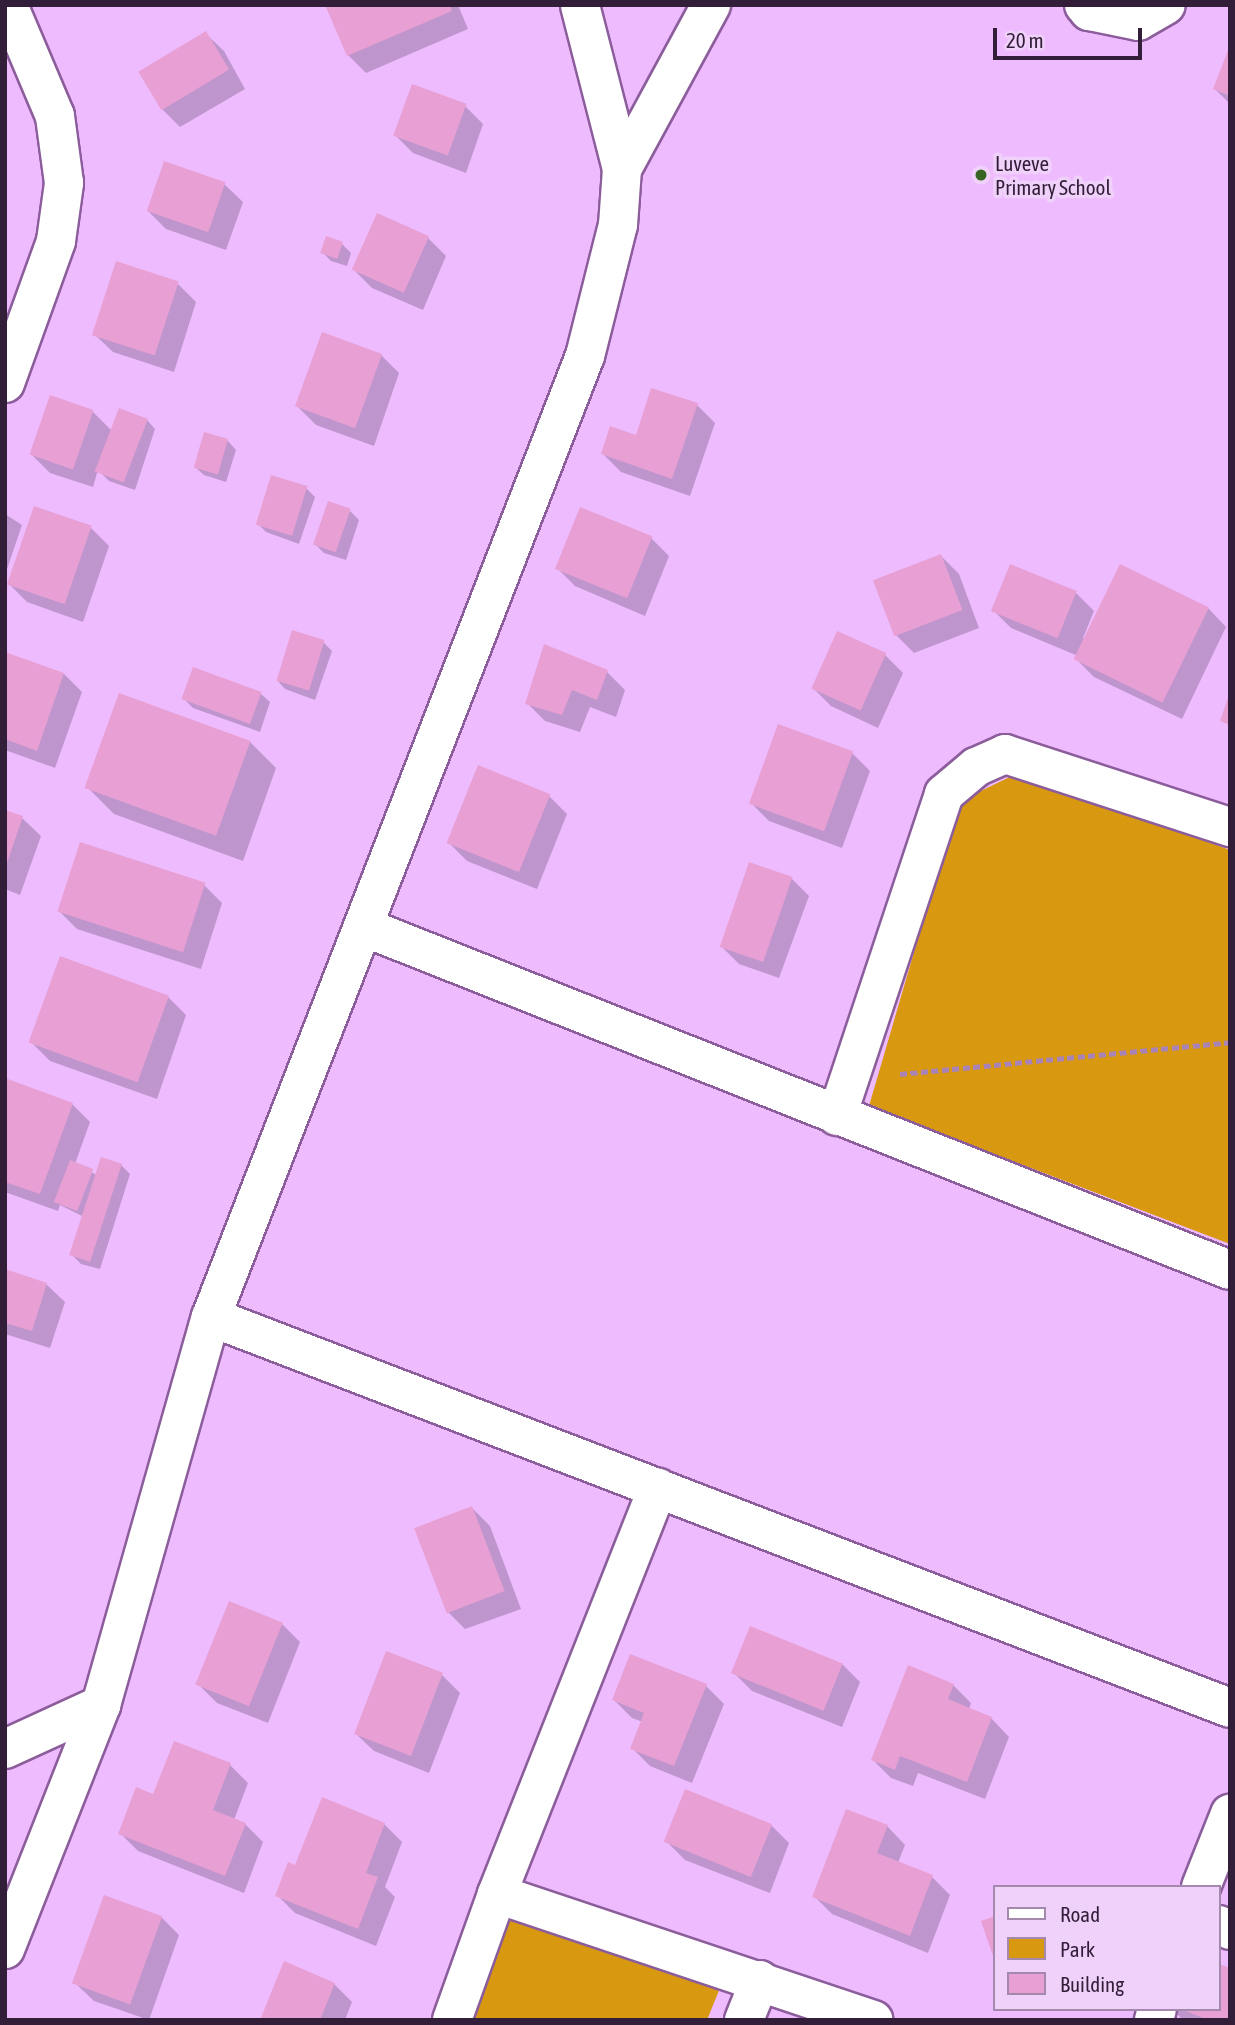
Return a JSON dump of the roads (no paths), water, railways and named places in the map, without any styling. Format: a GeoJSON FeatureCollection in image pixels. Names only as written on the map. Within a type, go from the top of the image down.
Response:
{"type":"FeatureCollection","features":[{"type":"Feature","properties":{"kind":"street"},"geometry":{"type":"LineString","coordinates":[[5,383],[56,241],[64,183],[55,116],[8,5]]}},
{"type":"Feature","properties":{"kind":"street"},"geometry":{"type":"LineString","coordinates":[[5,1949],[102,1705],[211,1317],[585,356],[618,225],[622,169],[580,5]]}},
{"type":"Feature","properties":{"kind":"street"},"geometry":{"type":"LineString","coordinates":[[622,169],[710,5]]}},
{"type":"Feature","properties":{"kind":"street"},"geometry":{"type":"LineString","coordinates":[[1084,5],[1089,11],[1138,21],[1166,5]]}},
{"type":"Feature","properties":{"kind":"street"},"geometry":{"type":"LineString","coordinates":[[837,1116],[944,794],[975,767],[1005,754],[1230,827]]}},
{"type":"Feature","properties":{"kind":"street"},"geometry":{"type":"LineString","coordinates":[[364,926],[1230,1270]]}},
{"type":"Feature","properties":{"kind":"street"},"geometry":{"type":"LineString","coordinates":[[211,1317],[1230,1709]]}},
{"type":"Feature","properties":{"kind":"street"},"geometry":{"type":"LineString","coordinates":[[452,2020],[497,1894],[658,1488]]}},
{"type":"Feature","properties":{"kind":"street"},"geometry":{"type":"LineString","coordinates":[[5,1749],[102,1705]]}},
{"type":"Feature","properties":{"kind":"street"},"geometry":{"type":"LineString","coordinates":[[1202,1885],[1230,1814]]}},
{"type":"Feature","properties":{"kind":"street"},"geometry":{"type":"LineString","coordinates":[[497,1894],[874,2020]]}},
{"type":"Feature","properties":{"kind":"street"},"geometry":{"type":"LineString","coordinates":[[744,2020],[760,1980]]}},
{"type":"Feature","properties":{"kind":"place","name":"Luveve Primary School"},"geometry":{"type":"Point","coordinates":[981,175]}}]}
